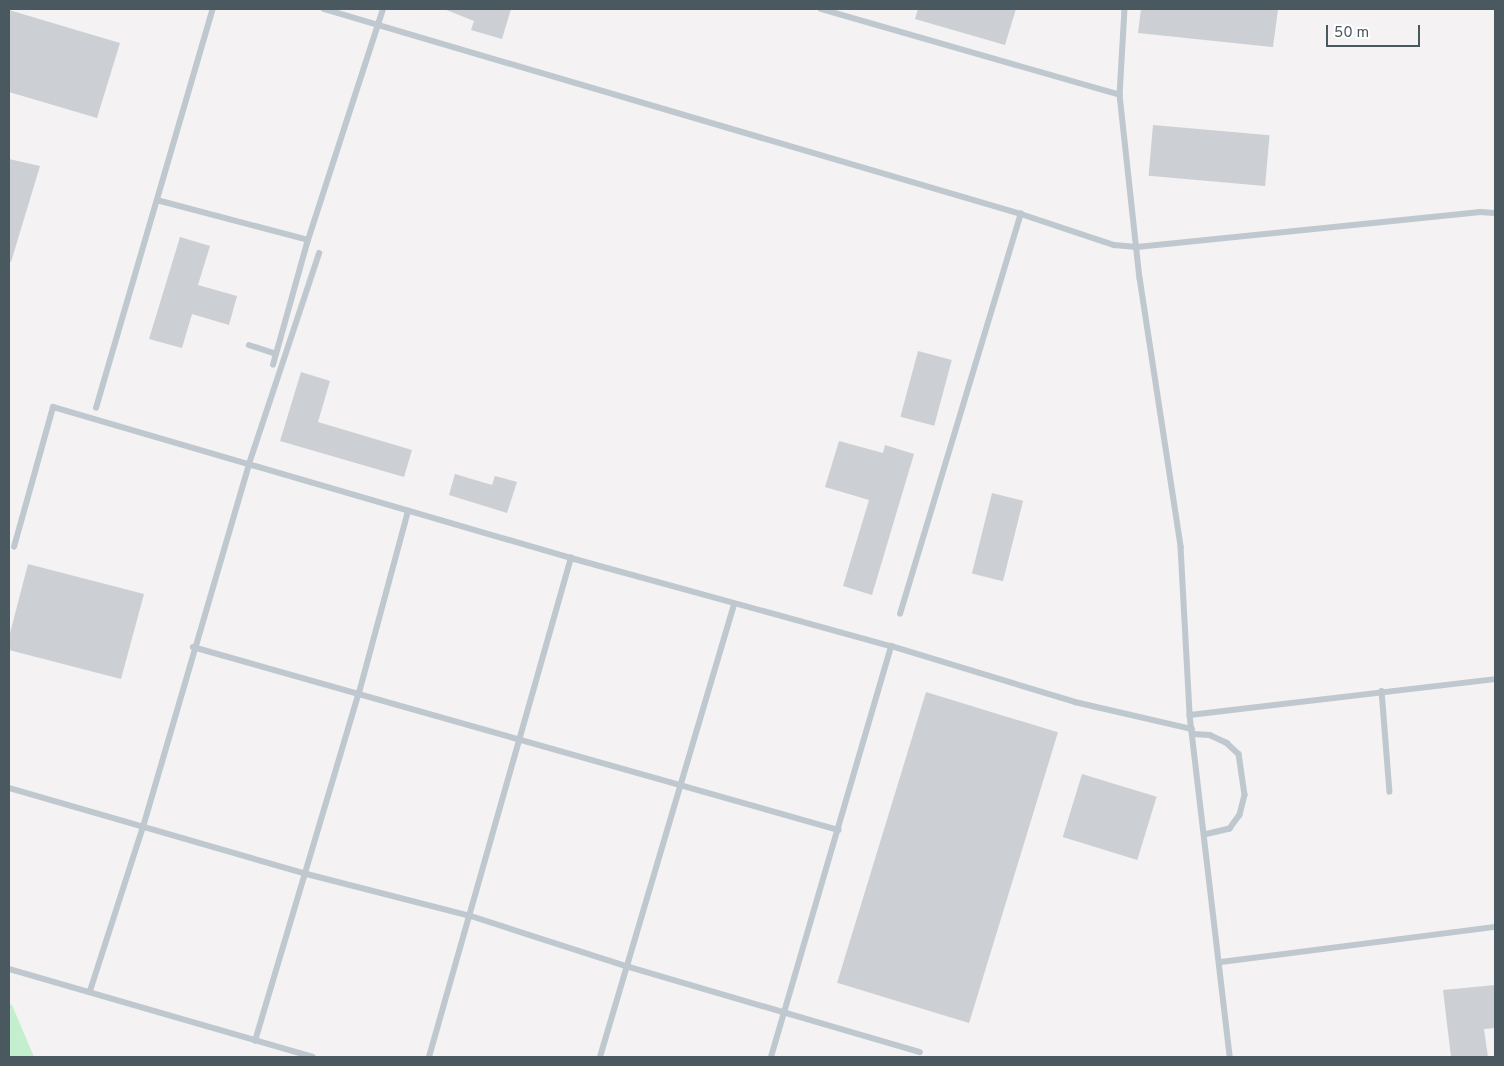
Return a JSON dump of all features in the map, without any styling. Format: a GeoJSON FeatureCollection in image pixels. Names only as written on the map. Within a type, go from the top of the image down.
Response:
{"type":"FeatureCollection","features":[{"type":"Feature","properties":{"kind":"lane"},"geometry":{"type":"LineString","coordinates":[[96,408],[213,9]]}},
{"type":"Feature","properties":{"kind":"lane"},"geometry":{"type":"LineString","coordinates":[[324,9],[1021,214],[1114,245],[1137,248],[1480,212],[1495,213]]}},
{"type":"Feature","properties":{"kind":"lane"},"geometry":{"type":"LineString","coordinates":[[273,365],[308,240],[383,9]]}},
{"type":"Feature","properties":{"kind":"lane"},"geometry":{"type":"LineString","coordinates":[[821,9],[1120,95]]}},
{"type":"Feature","properties":{"kind":"lane"},"geometry":{"type":"LineString","coordinates":[[1125,9],[1120,95],[1137,248],[1181,547],[1190,714],[1230,1057]]}},
{"type":"Feature","properties":{"kind":"lane"},"geometry":{"type":"LineString","coordinates":[[157,200],[308,240]]}},
{"type":"Feature","properties":{"kind":"lane"},"geometry":{"type":"LineString","coordinates":[[900,614],[1021,214]]}},
{"type":"Feature","properties":{"kind":"lane"},"geometry":{"type":"LineString","coordinates":[[90,991],[143,827],[193,647],[249,464],[318,252]]}},
{"type":"Feature","properties":{"kind":"lane"},"geometry":{"type":"LineString","coordinates":[[249,346],[276,354]]}},
{"type":"Feature","properties":{"kind":"lane"},"geometry":{"type":"LineString","coordinates":[[14,547],[53,406],[571,558],[891,646],[1075,702],[1210,735],[1227,743],[1239,754],[1244,786],[1240,815],[1230,829],[1205,835]]}},
{"type":"Feature","properties":{"kind":"lane"},"geometry":{"type":"LineString","coordinates":[[255,1041],[359,693],[408,511]]}},
{"type":"Feature","properties":{"kind":"lane"},"geometry":{"type":"LineString","coordinates":[[429,1057],[522,738],[571,558]]}},
{"type":"Feature","properties":{"kind":"lane"},"geometry":{"type":"LineString","coordinates":[[600,1057],[629,967],[734,604]]}},
{"type":"Feature","properties":{"kind":"lane"},"geometry":{"type":"LineString","coordinates":[[772,1057],[891,646]]}},
{"type":"Feature","properties":{"kind":"lane"},"geometry":{"type":"LineString","coordinates":[[193,647],[522,738],[681,788],[839,830]]}},
{"type":"Feature","properties":{"kind":"lane"},"geometry":{"type":"LineString","coordinates":[[1190,714],[1495,679]]}},
{"type":"Feature","properties":{"kind":"lane"},"geometry":{"type":"LineString","coordinates":[[1382,691],[1390,792]]}},
{"type":"Feature","properties":{"kind":"lane"},"geometry":{"type":"LineString","coordinates":[[9,788],[306,874],[471,916],[629,967],[785,1010],[920,1052]]}},
{"type":"Feature","properties":{"kind":"lane"},"geometry":{"type":"LineString","coordinates":[[1220,962],[1495,927]]}},
{"type":"Feature","properties":{"kind":"lane"},"geometry":{"type":"LineString","coordinates":[[9,969],[313,1057]]}},
{"type":"Feature","properties":{"kind":"green space"},"geometry":{"type":"Polygon","coordinates":[[[9,1004],[12,1005],[34,1057],[9,1057],[9,1004]]]}},
{"type":"Feature","properties":{"kind":"building"},"geometry":{"type":"Polygon","coordinates":[[[444,9],[511,9],[502,39],[471,30],[474,21],[444,9]]]}},
{"type":"Feature","properties":{"kind":"building"},"geometry":{"type":"Polygon","coordinates":[[[918,9],[1016,9],[1005,45],[915,19],[918,9]]]}},
{"type":"Feature","properties":{"kind":"building"},"geometry":{"type":"Polygon","coordinates":[[[1141,9],[1278,9],[1273,47],[1138,33],[1141,9]]]}},
{"type":"Feature","properties":{"kind":"building"},"geometry":{"type":"Polygon","coordinates":[[[9,10],[120,43],[97,118],[9,92],[9,10]]]}},
{"type":"Feature","properties":{"kind":"building"},"geometry":{"type":"Polygon","coordinates":[[[1153,125],[1270,135],[1265,186],[1149,176],[1153,125]]]}},
{"type":"Feature","properties":{"kind":"building"},"geometry":{"type":"Polygon","coordinates":[[[9,159],[40,166],[11,262],[9,262],[9,159]]]}},
{"type":"Feature","properties":{"kind":"building"},"geometry":{"type":"Polygon","coordinates":[[[180,237],[210,246],[198,285],[237,296],[229,325],[192,314],[182,348],[149,339],[180,237]]]}},
{"type":"Feature","properties":{"kind":"building"},"geometry":{"type":"Polygon","coordinates":[[[918,351],[952,360],[934,426],[900,417],[918,351]]]}},
{"type":"Feature","properties":{"kind":"building"},"geometry":{"type":"Polygon","coordinates":[[[301,372],[330,381],[318,422],[412,450],[404,477],[280,441],[301,372]]]}},
{"type":"Feature","properties":{"kind":"building"},"geometry":{"type":"Polygon","coordinates":[[[839,441],[883,453],[885,445],[914,454],[872,595],[843,586],[869,500],[825,487],[839,441]]]}},
{"type":"Feature","properties":{"kind":"building"},"geometry":{"type":"Polygon","coordinates":[[[455,474],[492,485],[495,476],[517,482],[507,513],[449,495],[455,474]]]}},
{"type":"Feature","properties":{"kind":"building"},"geometry":{"type":"Polygon","coordinates":[[[992,493],[1023,501],[1003,581],[972,574],[992,493]]]}},
{"type":"Feature","properties":{"kind":"building"},"geometry":{"type":"Polygon","coordinates":[[[28,564],[144,594],[121,679],[9,650],[9,637],[28,564]]]}},
{"type":"Feature","properties":{"kind":"building"},"geometry":{"type":"Polygon","coordinates":[[[926,692],[1058,732],[969,1023],[837,983],[926,692]]]}},
{"type":"Feature","properties":{"kind":"building"},"geometry":{"type":"Polygon","coordinates":[[[1082,774],[1157,797],[1137,860],[1063,837],[1082,774]]]}},
{"type":"Feature","properties":{"kind":"building"},"geometry":{"type":"Polygon","coordinates":[[[1495,985],[1495,1028],[1484,1029],[1488,1057],[1451,1057],[1443,990],[1495,985]]]}}]}
